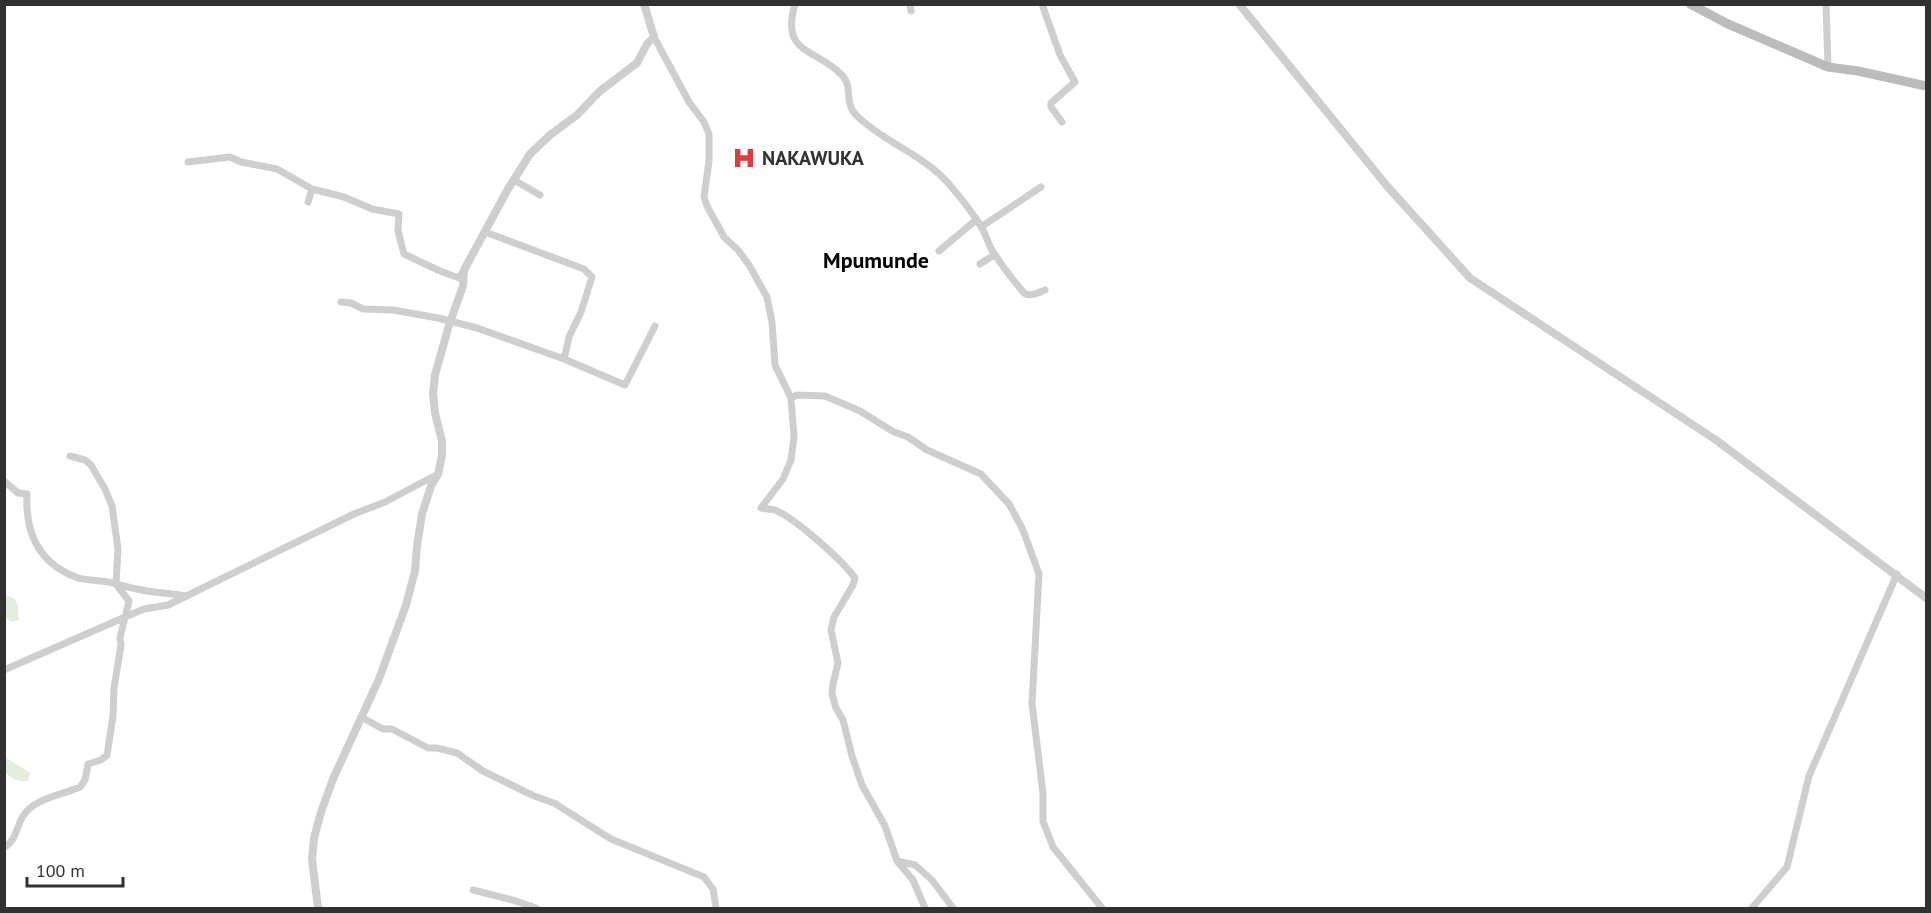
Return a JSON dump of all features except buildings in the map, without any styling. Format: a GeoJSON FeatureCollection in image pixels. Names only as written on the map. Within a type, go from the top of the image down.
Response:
{"type":"FeatureCollection","features":[{"type":"Feature","properties":{"kind":"main road"},"geometry":{"type":"LineString","coordinates":[[1690,4],[1728,24],[1828,68],[1858,71],[1926,86]]}},
{"type":"Feature","properties":{"kind":"street"},"geometry":{"type":"LineString","coordinates":[[644,4],[654,37],[709,134],[709,161],[704,197],[724,237],[749,265],[767,297],[772,322],[775,364],[791,398],[794,437],[790,460],[783,479],[761,508],[774,510],[798,524],[848,568],[855,578],[834,617],[831,630],[838,663],[832,694],[843,720],[859,777],[885,826],[897,861],[913,880],[925,909]]}},
{"type":"Feature","properties":{"kind":"street"},"geometry":{"type":"LineString","coordinates":[[795,4],[791,27],[794,40],[802,49],[844,77],[848,88],[850,108],[888,140],[937,171],[981,227],[994,255],[1026,294],[1035,294],[1044,290]]}},
{"type":"Feature","properties":{"kind":"street"},"geometry":{"type":"LineString","coordinates":[[1042,4],[1060,55],[1075,82],[1051,103],[1051,107],[1062,122]]}},
{"type":"Feature","properties":{"kind":"street"},"geometry":{"type":"LineString","coordinates":[[1239,4],[1387,186],[1470,278],[1716,440],[1926,597]]}},
{"type":"Feature","properties":{"kind":"street"},"geometry":{"type":"LineString","coordinates":[[1826,4],[1828,68]]}},
{"type":"Feature","properties":{"kind":"street"},"geometry":{"type":"LineString","coordinates":[[188,162],[230,157],[241,162],[277,169],[312,189],[344,197],[372,209],[399,214],[398,231],[404,254],[459,278],[530,154],[550,135],[577,115],[600,91],[637,63],[647,44],[654,37]]}},
{"type":"Feature","properties":{"kind":"street"},"geometry":{"type":"LineString","coordinates":[[514,180],[540,195]]}},
{"type":"Feature","properties":{"kind":"street"},"geometry":{"type":"LineString","coordinates":[[981,227],[1041,187]]}},
{"type":"Feature","properties":{"kind":"street"},"geometry":{"type":"LineString","coordinates":[[308,202],[312,189]]}},
{"type":"Feature","properties":{"kind":"street"},"geometry":{"type":"LineString","coordinates":[[939,251],[976,220]]}},
{"type":"Feature","properties":{"kind":"street"},"geometry":{"type":"LineString","coordinates":[[485,232],[584,269],[592,278],[581,312],[569,337],[564,359]]}},
{"type":"Feature","properties":{"kind":"street"},"geometry":{"type":"LineString","coordinates":[[980,264],[994,255]]}},
{"type":"Feature","properties":{"kind":"street"},"geometry":{"type":"LineString","coordinates":[[318,909],[312,859],[314,838],[333,778],[379,679],[406,605],[415,570],[422,514],[431,486],[438,474],[442,456],[442,441],[435,413],[435,375],[462,286],[464,270]]}},
{"type":"Feature","properties":{"kind":"street"},"geometry":{"type":"LineString","coordinates":[[341,302],[351,303],[363,309],[393,310],[477,328],[564,359],[625,385],[656,326]]}},
{"type":"Feature","properties":{"kind":"street"},"geometry":{"type":"LineString","coordinates":[[791,398],[797,395],[825,396],[860,411],[927,450],[981,474],[1009,504],[1023,530],[1039,574],[1032,703],[1043,821],[1053,847],[1102,909]]}},
{"type":"Feature","properties":{"kind":"street"},"geometry":{"type":"LineString","coordinates":[[4,848],[12,842],[22,817],[31,806],[80,787],[85,780],[88,764],[101,760],[107,755],[114,716],[114,688],[121,645],[120,638],[129,601],[116,584],[117,549],[112,506],[91,465],[85,460],[70,456]]}},
{"type":"Feature","properties":{"kind":"street"},"geometry":{"type":"LineString","coordinates":[[4,670],[144,609],[168,605],[354,514],[385,502],[438,474]]}},
{"type":"Feature","properties":{"kind":"street"},"geometry":{"type":"LineString","coordinates":[[4,481],[18,493],[27,494],[28,525],[34,542],[45,557],[58,567],[79,578],[134,589],[187,596]]}},
{"type":"Feature","properties":{"kind":"street"},"geometry":{"type":"LineString","coordinates":[[1752,909],[1787,867],[1809,776],[1897,574]]}},
{"type":"Feature","properties":{"kind":"street"},"geometry":{"type":"LineString","coordinates":[[361,717],[383,729],[392,729],[428,748],[457,753],[483,771],[534,796],[554,803],[611,839],[704,877],[713,889],[716,909]]}},
{"type":"Feature","properties":{"kind":"street"},"geometry":{"type":"LineString","coordinates":[[897,861],[915,865],[932,880],[953,909]]}},
{"type":"Feature","properties":{"kind":"street"},"geometry":{"type":"LineString","coordinates":[[473,890],[516,901],[536,909]]}},
{"type":"Feature","properties":{"kind":"shaded area"},"geometry":{"type":"Polygon","coordinates":[[[6,595],[14,598],[18,606],[19,620],[12,622],[5,614],[6,595]]]}},
{"type":"Feature","properties":{"kind":"shaded area"},"geometry":{"type":"Polygon","coordinates":[[[5,757],[30,773],[28,781],[17,780],[7,774],[5,777],[5,757]]]}},
{"type":"Feature","properties":{"kind":"place","name":"NAKAWUKA"},"geometry":{"type":"Point","coordinates":[744,158]}},
{"type":"Feature","properties":{"kind":"district","name":"Mpumunde"},"geometry":{"type":"Point","coordinates":[876,260]}}]}
